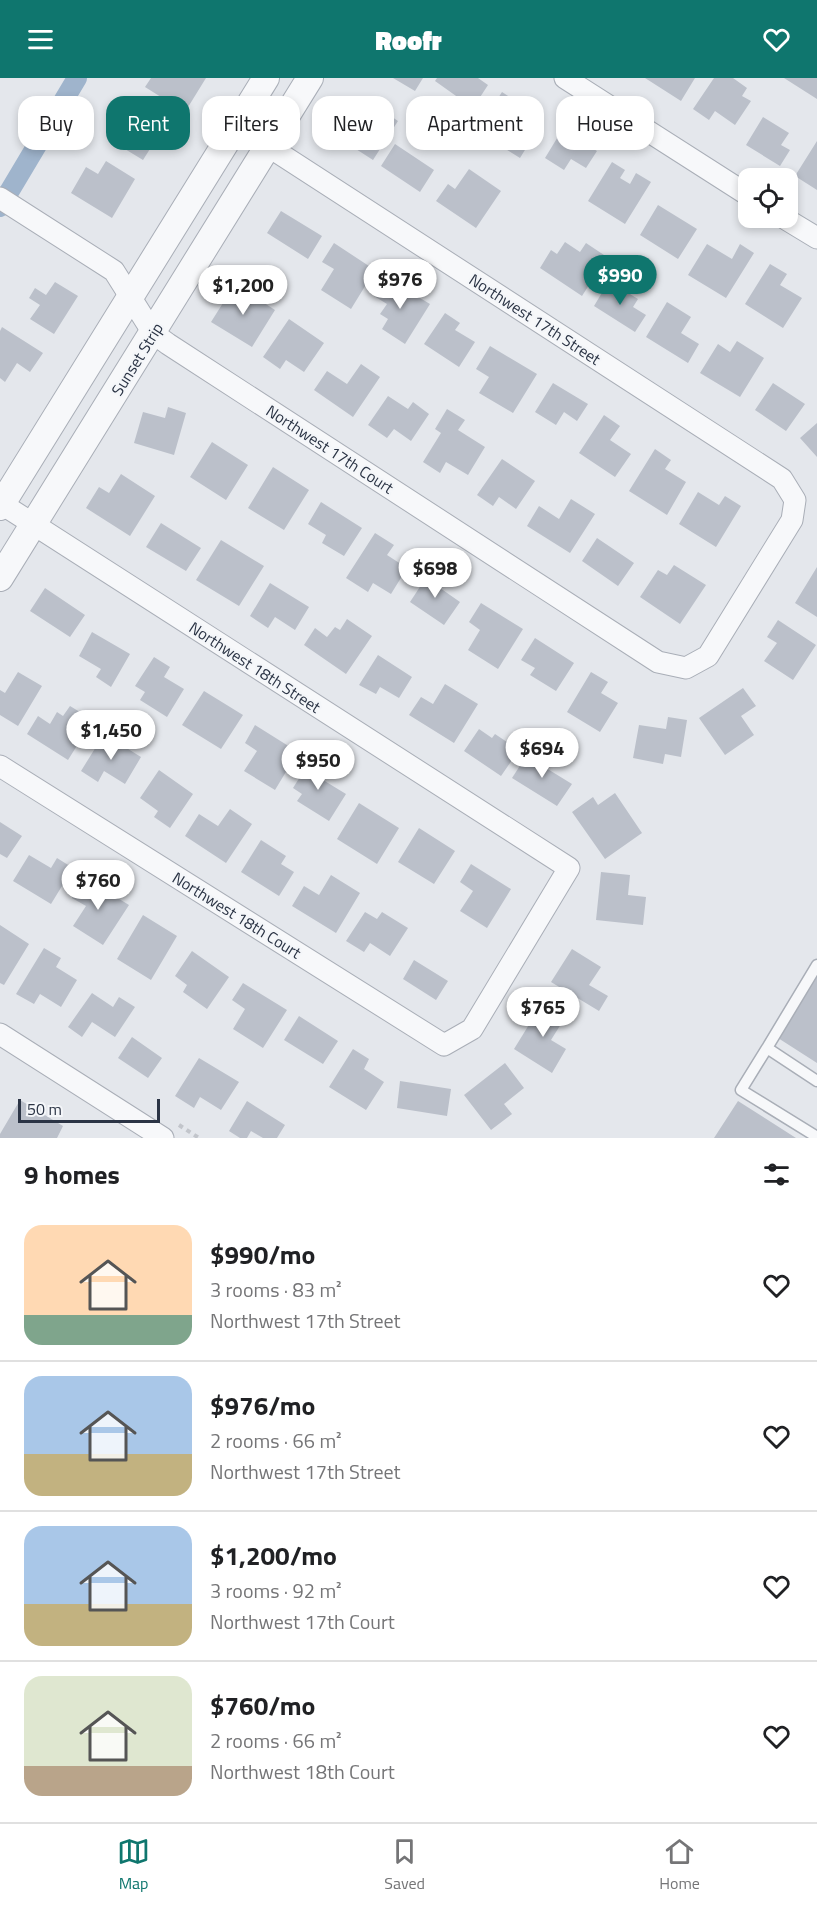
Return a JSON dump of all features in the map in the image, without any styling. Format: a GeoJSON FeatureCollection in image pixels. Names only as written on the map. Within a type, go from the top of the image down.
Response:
{"type":"FeatureCollection","features":[{"type":"Feature","properties":{"kind":"street"},"geometry":{"type":"LineString","coordinates":[[255,96],[266,78]]}},
{"type":"Feature","properties":{"kind":"street","name":"Sunset Strip"},"geometry":{"type":"LineString","coordinates":[[299,96],[310,78]]}},
{"type":"Feature","properties":{"kind":"street"},"geometry":{"type":"LineString","coordinates":[[565,78],[738,189]]}},
{"type":"Feature","properties":{"kind":"street"},"geometry":{"type":"LineString","coordinates":[[1,505],[222,150]]}},
{"type":"Feature","properties":{"kind":"street","name":"Sunset Strip"},"geometry":{"type":"LineString","coordinates":[[0,578],[266,150]]}},
{"type":"Feature","properties":{"kind":"street","name":"Northwest 17th Street"},"geometry":{"type":"LineString","coordinates":[[273,150],[782,479],[795,500],[792,520],[708,656],[686,668]]}},
{"type":"Feature","properties":{"kind":"street","name":"Northwest 17th Court"},"geometry":{"type":"LineString","coordinates":[[0,198],[114,271],[153,333],[658,662],[686,668]]}},
{"type":"Feature","properties":{"kind":"street"},"geometry":{"type":"LineString","coordinates":[[798,226],[817,238]]}},
{"type":"Feature","properties":{"kind":"street","name":"Northwest 18th Street"},"geometry":{"type":"LineString","coordinates":[[1,505],[569,868],[472,1029],[444,1045]]}},
{"type":"Feature","properties":{"kind":"street","name":"Northwest 18th Court"},"geometry":{"type":"LineString","coordinates":[[0,766],[444,1045]]}},
{"type":"Feature","properties":{"kind":"street"},"geometry":{"type":"LineString","coordinates":[[0,1034],[163,1138]]}},
{"type":"Feature","properties":{"kind":"lane"},"geometry":{"type":"LineString","coordinates":[[817,965],[741,1090],[817,1137]]}},
{"type":"Feature","properties":{"kind":"lane"},"geometry":{"type":"LineString","coordinates":[[766,1048],[817,1082]]}},
{"type":"Feature","properties":{"kind":"building"},"geometry":{"type":"Polygon","coordinates":[[[151,78],[206,78],[190,104],[190,96],[159,96],[145,87],[151,78]]]}},
{"type":"Feature","properties":{"kind":"building"},"geometry":{"type":"Polygon","coordinates":[[[393,78],[423,78],[415,91],[393,78]]]}},
{"type":"Feature","properties":{"kind":"building"},"geometry":{"type":"Polygon","coordinates":[[[437,78],[478,78],[488,85],[481,96],[456,96],[435,81],[437,78]]]}},
{"type":"Feature","properties":{"kind":"building"},"geometry":{"type":"Polygon","coordinates":[[[645,78],[695,78],[681,101],[645,78]]]}},
{"type":"Feature","properties":{"kind":"building"},"geometry":{"type":"Polygon","coordinates":[[[714,78],[733,78],[747,88],[742,96],[751,101],[735,125],[715,111],[709,120],[693,109],[714,78]]]}},
{"type":"Feature","properties":{"kind":"building"},"geometry":{"type":"Polygon","coordinates":[[[784,78],[817,78],[817,99],[784,78]]]}},
{"type":"Feature","properties":{"kind":"building"},"geometry":{"type":"Polygon","coordinates":[[[763,117],[789,133],[781,145],[790,150],[780,166],[746,145],[763,117]]]}},
{"type":"Feature","properties":{"kind":"building"},"geometry":{"type":"Polygon","coordinates":[[[556,140],[556,150],[597,151],[586,168],[571,159],[564,170],[545,158],[556,140]]]}},
{"type":"Feature","properties":{"kind":"building"},"geometry":{"type":"Polygon","coordinates":[[[817,141],[817,190],[798,178],[798,171],[817,141]]]}},
{"type":"Feature","properties":{"kind":"building"},"geometry":{"type":"Polygon","coordinates":[[[395,144],[434,170],[420,192],[381,166],[391,150],[394,150],[395,144]]]}},
{"type":"Feature","properties":{"kind":"building"},"geometry":{"type":"Polygon","coordinates":[[[127,150],[149,150],[143,160],[127,150]]]}},
{"type":"Feature","properties":{"kind":"building"},"geometry":{"type":"Polygon","coordinates":[[[357,150],[379,150],[373,160],[357,150]]]}},
{"type":"Feature","properties":{"kind":"building"},"geometry":{"type":"Polygon","coordinates":[[[507,150],[525,150],[520,158],[507,150]]]}},
{"type":"Feature","properties":{"kind":"building"},"geometry":{"type":"Polygon","coordinates":[[[106,161],[135,179],[112,218],[71,193],[86,167],[98,174],[106,161]]]}},
{"type":"Feature","properties":{"kind":"building"},"geometry":{"type":"Polygon","coordinates":[[[612,162],[625,170],[620,178],[630,184],[636,173],[651,182],[625,224],[588,201],[612,162]]]}},
{"type":"Feature","properties":{"kind":"building"},"geometry":{"type":"Polygon","coordinates":[[[469,169],[501,191],[476,228],[436,201],[448,184],[455,189],[469,169]]]}},
{"type":"Feature","properties":{"kind":"building"},"geometry":{"type":"Polygon","coordinates":[[[658,205],[697,229],[678,259],[640,235],[658,205]]]}},
{"type":"Feature","properties":{"kind":"building"},"geometry":{"type":"Polygon","coordinates":[[[281,211],[322,236],[308,259],[267,233],[281,211]]]}},
{"type":"Feature","properties":{"kind":"building"},"geometry":{"type":"Polygon","coordinates":[[[565,242],[580,252],[586,243],[607,257],[582,296],[540,268],[551,250],[557,254],[565,242]]]}},
{"type":"Feature","properties":{"kind":"building"},"geometry":{"type":"Polygon","coordinates":[[[334,243],[375,270],[351,309],[321,290],[334,269],[322,262],[334,243]]]}},
{"type":"Feature","properties":{"kind":"building"},"geometry":{"type":"Polygon","coordinates":[[[707,244],[732,259],[740,244],[754,253],[726,298],[688,275],[707,244]]]}},
{"type":"Feature","properties":{"kind":"building"},"geometry":{"type":"Polygon","coordinates":[[[770,264],[787,274],[780,285],[802,298],[783,328],[745,304],[770,264]]]}},
{"type":"Feature","properties":{"kind":"building"},"geometry":{"type":"Polygon","coordinates":[[[385,277],[430,304],[405,344],[382,329],[388,319],[380,314],[387,304],[374,296],[385,277]]]}},
{"type":"Feature","properties":{"kind":"building"},"geometry":{"type":"Polygon","coordinates":[[[609,281],[638,299],[633,307],[646,315],[635,332],[594,306],[609,281]]]}},
{"type":"Feature","properties":{"kind":"building"},"geometry":{"type":"Polygon","coordinates":[[[55,282],[78,296],[54,334],[30,319],[40,305],[29,298],[35,288],[46,295],[55,282]]]}},
{"type":"Feature","properties":{"kind":"building"},"geometry":{"type":"Polygon","coordinates":[[[235,284],[275,310],[252,347],[211,322],[235,284]]]}},
{"type":"Feature","properties":{"kind":"building"},"geometry":{"type":"Polygon","coordinates":[[[667,302],[691,317],[681,333],[699,344],[688,363],[646,337],[667,302]]]}},
{"type":"Feature","properties":{"kind":"building"},"geometry":{"type":"Polygon","coordinates":[[[445,313],[460,323],[455,330],[475,342],[459,367],[424,344],[445,313]]]}},
{"type":"Feature","properties":{"kind":"building"},"geometry":{"type":"Polygon","coordinates":[[[289,319],[324,343],[304,372],[286,360],[280,369],[263,357],[289,319]]]}},
{"type":"Feature","properties":{"kind":"building"},"geometry":{"type":"Polygon","coordinates":[[[2,327],[43,353],[30,372],[17,363],[5,382],[0,378],[0,331],[2,327]]]}},
{"type":"Feature","properties":{"kind":"building"},"geometry":{"type":"Polygon","coordinates":[[[737,341],[764,358],[740,397],[700,373],[718,344],[730,352],[737,341]]]}},
{"type":"Feature","properties":{"kind":"building"},"geometry":{"type":"Polygon","coordinates":[[[490,346],[537,374],[513,413],[479,393],[489,377],[476,369],[490,346]]]}},
{"type":"Feature","properties":{"kind":"building"},"geometry":{"type":"Polygon","coordinates":[[[361,364],[380,377],[353,417],[314,390],[327,371],[347,384],[361,364]]]}},
{"type":"Feature","properties":{"kind":"building"},"geometry":{"type":"Polygon","coordinates":[[[553,383],[588,404],[577,421],[564,412],[556,425],[535,412],[553,383]]]}},
{"type":"Feature","properties":{"kind":"building"},"geometry":{"type":"Polygon","coordinates":[[[773,383],[805,404],[786,431],[755,410],[773,383]]]}},
{"type":"Feature","properties":{"kind":"building"},"geometry":{"type":"Polygon","coordinates":[[[388,396],[408,409],[413,402],[429,414],[411,441],[394,429],[387,438],[368,425],[388,396]]]}},
{"type":"Feature","properties":{"kind":"building"},"geometry":{"type":"Polygon","coordinates":[[[168,407],[186,413],[174,455],[134,443],[143,412],[165,418],[168,407]]]}},
{"type":"Feature","properties":{"kind":"building"},"geometry":{"type":"Polygon","coordinates":[[[447,409],[465,420],[458,430],[485,447],[468,475],[446,462],[440,473],[423,462],[441,433],[435,429],[447,409]]]}},
{"type":"Feature","properties":{"kind":"building"},"geometry":{"type":"Polygon","coordinates":[[[604,415],[620,426],[610,440],[631,454],[615,477],[579,453],[604,415]]]}},
{"type":"Feature","properties":{"kind":"building"},"geometry":{"type":"Polygon","coordinates":[[[817,423],[817,457],[800,438],[817,423]]]}},
{"type":"Feature","properties":{"kind":"building"},"geometry":{"type":"Polygon","coordinates":[[[212,442],[248,465],[226,500],[190,477],[212,442]]]}},
{"type":"Feature","properties":{"kind":"building"},"geometry":{"type":"Polygon","coordinates":[[[655,449],[671,460],[665,469],[686,482],[667,515],[629,491],[655,449]]]}},
{"type":"Feature","properties":{"kind":"building"},"geometry":{"type":"Polygon","coordinates":[[[502,459],[535,481],[516,509],[499,497],[493,506],[477,495],[502,459]]]}},
{"type":"Feature","properties":{"kind":"building"},"geometry":{"type":"Polygon","coordinates":[[[273,467],[309,490],[284,530],[248,508],[273,467]]]}},
{"type":"Feature","properties":{"kind":"building"},"geometry":{"type":"Polygon","coordinates":[[[121,474],[155,496],[130,536],[86,508],[99,487],[109,493],[121,474]]]}},
{"type":"Feature","properties":{"kind":"building"},"geometry":{"type":"Polygon","coordinates":[[[698,492],[719,505],[725,496],[741,506],[716,547],[679,524],[698,492]]]}},
{"type":"Feature","properties":{"kind":"building"},"geometry":{"type":"Polygon","coordinates":[[[571,499],[595,514],[570,553],[527,526],[539,506],[559,519],[571,499]]]}},
{"type":"Feature","properties":{"kind":"building"},"geometry":{"type":"Polygon","coordinates":[[[321,502],[362,528],[344,556],[322,543],[326,535],[308,524],[321,502]]]}},
{"type":"Feature","properties":{"kind":"building"},"geometry":{"type":"Polygon","coordinates":[[[161,523],[201,548],[186,571],[146,547],[161,523]]]}},
{"type":"Feature","properties":{"kind":"building"},"geometry":{"type":"Polygon","coordinates":[[[375,533],[394,545],[387,555],[407,568],[391,594],[373,583],[368,592],[346,578],[375,533]]]}},
{"type":"Feature","properties":{"kind":"building"},"geometry":{"type":"Polygon","coordinates":[[[597,538],[634,563],[618,586],[582,561],[597,538]]]}},
{"type":"Feature","properties":{"kind":"building"},"geometry":{"type":"Polygon","coordinates":[[[221,540],[264,566],[239,606],[196,580],[221,540]]]}},
{"type":"Feature","properties":{"kind":"building"},"geometry":{"type":"Polygon","coordinates":[[[674,565],[706,585],[680,624],[640,597],[658,570],[667,575],[674,565]]]}},
{"type":"Feature","properties":{"kind":"building"},"geometry":{"type":"Polygon","coordinates":[[[817,567],[817,617],[795,603],[817,567]]]}},
{"type":"Feature","properties":{"kind":"building"},"geometry":{"type":"Polygon","coordinates":[[[431,570],[446,581],[440,588],[460,602],[444,625],[410,602],[431,570]]]}},
{"type":"Feature","properties":{"kind":"building"},"geometry":{"type":"Polygon","coordinates":[[[270,583],[309,607],[295,630],[275,617],[268,628],[250,616],[270,583]]]}},
{"type":"Feature","properties":{"kind":"building"},"geometry":{"type":"Polygon","coordinates":[[[45,588],[85,615],[70,637],[30,611],[45,588]]]}},
{"type":"Feature","properties":{"kind":"building"},"geometry":{"type":"Polygon","coordinates":[[[481,603],[523,629],[498,669],[468,650],[480,630],[469,622],[481,603]]]}},
{"type":"Feature","properties":{"kind":"building"},"geometry":{"type":"Polygon","coordinates":[[[347,619],[372,636],[346,674],[304,645],[315,628],[327,637],[335,627],[340,630],[347,619]]]}},
{"type":"Feature","properties":{"kind":"building"},"geometry":{"type":"Polygon","coordinates":[[[778,620],[816,645],[793,680],[764,661],[777,643],[767,637],[778,620]]]}},
{"type":"Feature","properties":{"kind":"building"},"geometry":{"type":"Polygon","coordinates":[[[92,632],[130,654],[111,687],[96,677],[101,669],[79,656],[92,632]]]}},
{"type":"Feature","properties":{"kind":"building"},"geometry":{"type":"Polygon","coordinates":[[[535,638],[574,663],[556,691],[530,675],[535,668],[521,660],[535,638]]]}},
{"type":"Feature","properties":{"kind":"building"},"geometry":{"type":"Polygon","coordinates":[[[378,655],[412,677],[399,698],[380,687],[376,694],[359,685],[378,655]]]}},
{"type":"Feature","properties":{"kind":"building"},"geometry":{"type":"Polygon","coordinates":[[[154,657],[170,667],[164,677],[184,689],[167,717],[140,700],[145,692],[135,686],[154,657]]]}},
{"type":"Feature","properties":{"kind":"building"},"geometry":{"type":"Polygon","coordinates":[[[18,672],[42,686],[18,726],[0,715],[0,690],[5,693],[18,672]]]}},
{"type":"Feature","properties":{"kind":"building"},"geometry":{"type":"Polygon","coordinates":[[[591,672],[608,682],[601,693],[618,703],[600,732],[567,712],[591,672]]]}},
{"type":"Feature","properties":{"kind":"building"},"geometry":{"type":"Polygon","coordinates":[[[445,684],[478,704],[454,743],[409,715],[421,697],[433,704],[445,684]]]}},
{"type":"Feature","properties":{"kind":"building"},"geometry":{"type":"Polygon","coordinates":[[[743,688],[756,706],[741,716],[754,735],[725,755],[699,718],[743,688]]]}},
{"type":"Feature","properties":{"kind":"building"},"geometry":{"type":"Polygon","coordinates":[[[204,691],[243,715],[221,749],[182,725],[204,691]]]}},
{"type":"Feature","properties":{"kind":"building"},"geometry":{"type":"Polygon","coordinates":[[[70,706],[93,720],[68,760],[27,734],[38,716],[50,724],[57,712],[63,716],[70,706]]]}},
{"type":"Feature","properties":{"kind":"building"},"geometry":{"type":"Polygon","coordinates":[[[668,717],[687,720],[681,757],[665,754],[663,764],[633,758],[639,725],[666,729],[668,717]]]}},
{"type":"Feature","properties":{"kind":"building"},"geometry":{"type":"Polygon","coordinates":[[[255,725],[298,752],[275,790],[244,771],[257,751],[245,743],[255,725]]]}},
{"type":"Feature","properties":{"kind":"building"},"geometry":{"type":"Polygon","coordinates":[[[479,729],[492,738],[495,734],[519,750],[501,776],[464,751],[479,729]]]}},
{"type":"Feature","properties":{"kind":"building"},"geometry":{"type":"Polygon","coordinates":[[[104,734],[141,757],[125,784],[104,771],[98,782],[81,771],[104,734]]]}},
{"type":"Feature","properties":{"kind":"building"},"geometry":{"type":"Polygon","coordinates":[[[536,750],[552,759],[546,768],[572,784],[557,806],[512,778],[525,758],[529,761],[536,750]]]}},
{"type":"Feature","properties":{"kind":"building"},"geometry":{"type":"Polygon","coordinates":[[[312,758],[329,769],[323,780],[346,794],[329,821],[297,801],[302,794],[293,788],[312,758]]]}},
{"type":"Feature","properties":{"kind":"building"},"geometry":{"type":"Polygon","coordinates":[[[159,770],[193,794],[170,828],[154,817],[158,811],[140,798],[159,770]]]}},
{"type":"Feature","properties":{"kind":"building"},"geometry":{"type":"Polygon","coordinates":[[[615,793],[642,833],[605,859],[572,812],[593,797],[598,805],[615,793]]]}},
{"type":"Feature","properties":{"kind":"building"},"geometry":{"type":"Polygon","coordinates":[[[359,803],[399,828],[377,864],[337,839],[359,803]]]}},
{"type":"Feature","properties":{"kind":"building"},"geometry":{"type":"Polygon","coordinates":[[[230,809],[252,824],[226,863],[185,836],[199,814],[218,826],[230,809]]]}},
{"type":"Feature","properties":{"kind":"building"},"geometry":{"type":"Polygon","coordinates":[[[0,822],[22,836],[7,858],[0,854],[0,822]]]}},
{"type":"Feature","properties":{"kind":"building"},"geometry":{"type":"Polygon","coordinates":[[[419,828],[455,851],[434,884],[398,862],[419,828]]]}},
{"type":"Feature","properties":{"kind":"building"},"geometry":{"type":"Polygon","coordinates":[[[261,840],[286,856],[281,864],[294,872],[279,896],[241,872],[261,840]]]}},
{"type":"Feature","properties":{"kind":"building"},"geometry":{"type":"Polygon","coordinates":[[[29,855],[51,868],[57,858],[73,868],[51,904],[13,881],[29,855]]]}},
{"type":"Feature","properties":{"kind":"building"},"geometry":{"type":"Polygon","coordinates":[[[471,864],[511,889],[487,928],[460,911],[473,891],[460,882],[471,864]]]}},
{"type":"Feature","properties":{"kind":"building"},"geometry":{"type":"Polygon","coordinates":[[[601,872],[630,875],[628,895],[646,897],[643,925],[596,920],[601,872]]]}},
{"type":"Feature","properties":{"kind":"building"},"geometry":{"type":"Polygon","coordinates":[[[331,875],[360,893],[336,933],[292,906],[304,886],[319,895],[331,875]]]}},
{"type":"Feature","properties":{"kind":"building"},"geometry":{"type":"Polygon","coordinates":[[[85,878],[129,905],[103,945],[73,926],[86,906],[72,898],[85,878]]]}},
{"type":"Feature","properties":{"kind":"building"},"geometry":{"type":"Polygon","coordinates":[[[365,912],[377,919],[382,912],[408,928],[390,956],[370,943],[364,952],[346,941],[365,912]]]}},
{"type":"Feature","properties":{"kind":"building"},"geometry":{"type":"Polygon","coordinates":[[[143,915],[177,936],[151,980],[117,959],[143,915]]]}},
{"type":"Feature","properties":{"kind":"building"},"geometry":{"type":"Polygon","coordinates":[[[0,925],[29,944],[4,985],[0,983],[0,925]]]}},
{"type":"Feature","properties":{"kind":"building"},"geometry":{"type":"Polygon","coordinates":[[[44,948],[61,958],[56,967],[77,980],[61,1007],[40,994],[34,1004],[16,994],[44,948]]]}},
{"type":"Feature","properties":{"kind":"building"},"geometry":{"type":"Polygon","coordinates":[[[572,949],[601,967],[589,985],[608,996],[599,1011],[551,982],[572,949]]]}},
{"type":"Feature","properties":{"kind":"building"},"geometry":{"type":"Polygon","coordinates":[[[192,951],[229,977],[207,1009],[183,992],[187,985],[175,976],[192,951]]]}},
{"type":"Feature","properties":{"kind":"building"},"geometry":{"type":"Polygon","coordinates":[[[414,960],[448,981],[436,1000],[403,979],[414,960]]]}},
{"type":"Feature","properties":{"kind":"building"},"geometry":{"type":"Polygon","coordinates":[[[817,976],[817,1063],[778,1038],[817,976]]]}},
{"type":"Feature","properties":{"kind":"building"},"geometry":{"type":"Polygon","coordinates":[[[243,983],[287,1010],[263,1048],[233,1029],[245,1009],[232,1000],[243,983]]]}},
{"type":"Feature","properties":{"kind":"building"},"geometry":{"type":"Polygon","coordinates":[[[92,993],[113,1007],[119,997],[135,1007],[115,1037],[92,1022],[82,1037],[68,1027],[92,993]]]}},
{"type":"Feature","properties":{"kind":"building"},"geometry":{"type":"Polygon","coordinates":[[[543,1002],[566,1016],[551,1040],[566,1049],[552,1073],[514,1049],[543,1002]]]}},
{"type":"Feature","properties":{"kind":"building"},"geometry":{"type":"Polygon","coordinates":[[[299,1016],[338,1041],[323,1064],[284,1040],[299,1016]]]}},
{"type":"Feature","properties":{"kind":"building"},"geometry":{"type":"Polygon","coordinates":[[[132,1037],[162,1058],[148,1078],[118,1058],[132,1037]]]}},
{"type":"Feature","properties":{"kind":"building"},"geometry":{"type":"Polygon","coordinates":[[[353,1049],[369,1059],[364,1069],[384,1082],[366,1110],[329,1087],[353,1049]]]}},
{"type":"Feature","properties":{"kind":"building"},"geometry":{"type":"Polygon","coordinates":[[[199,1058],[239,1082],[221,1110],[200,1097],[194,1108],[175,1096],[199,1058]]]}},
{"type":"Feature","properties":{"kind":"building"},"geometry":{"type":"Polygon","coordinates":[[[505,1063],[524,1088],[504,1104],[512,1114],[491,1130],[464,1095],[505,1063]]]}},
{"type":"Feature","properties":{"kind":"building"},"geometry":{"type":"Polygon","coordinates":[[[400,1081],[451,1089],[447,1116],[397,1108],[400,1081]]]}},
{"type":"Feature","properties":{"kind":"building"},"geometry":{"type":"Polygon","coordinates":[[[20,1100],[63,1126],[57,1138],[0,1138],[0,1134],[20,1100]]]}},
{"type":"Feature","properties":{"kind":"building"},"geometry":{"type":"Polygon","coordinates":[[[247,1101],[285,1125],[277,1138],[263,1138],[251,1131],[247,1138],[240,1138],[229,1131],[247,1101]]]}},
{"type":"Feature","properties":{"kind":"building"},"geometry":{"type":"Polygon","coordinates":[[[738,1101],[796,1138],[714,1138],[738,1101]]]}},
{"type":"Feature","properties":{"kind":"waterway"},"geometry":{"type":"LineString","coordinates":[[0,207],[77,78]]}}]}
